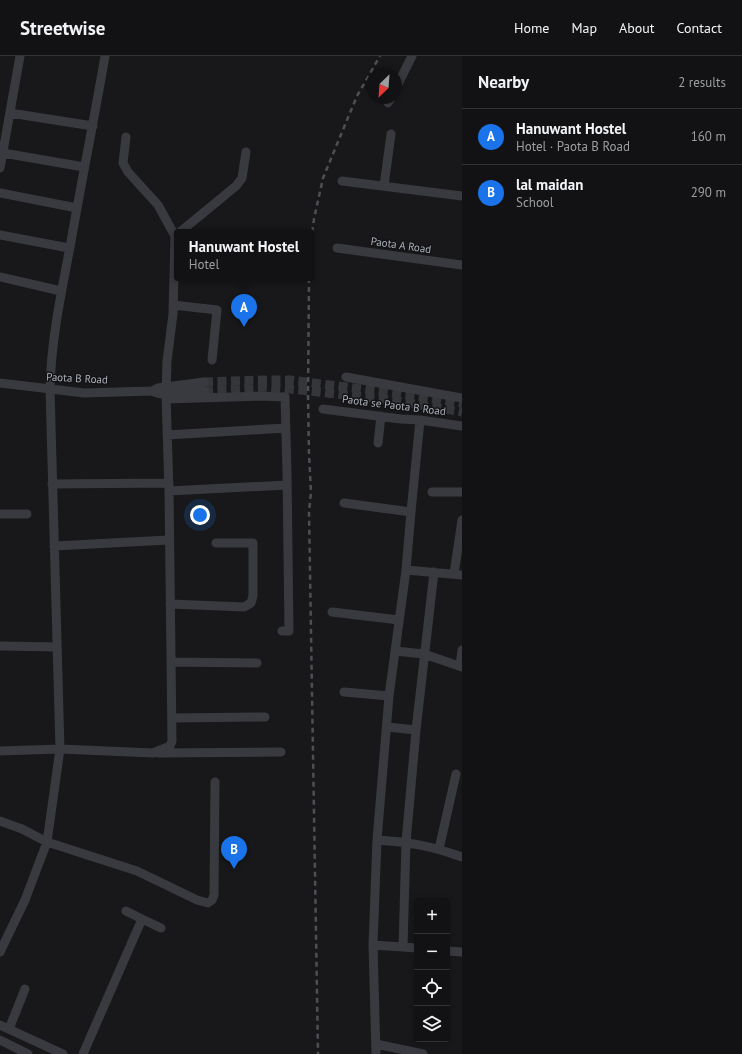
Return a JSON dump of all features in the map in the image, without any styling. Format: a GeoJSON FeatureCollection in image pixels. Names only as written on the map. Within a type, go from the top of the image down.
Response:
{"type":"FeatureCollection","features":[{"type":"Feature","properties":{"kind":"street"},"geometry":{"type":"LineString","coordinates":[[0,168],[20,56]]}},
{"type":"Feature","properties":{"kind":"street"},"geometry":{"type":"LineString","coordinates":[[0,952],[25,900],[47,842],[60,750],[50,364],[61,291],[105,56]]}},
{"type":"Feature","properties":{"kind":"street"},"geometry":{"type":"LineString","coordinates":[[402,76],[412,56]]}},
{"type":"Feature","properties":{"kind":"street"},"geometry":{"type":"LineString","coordinates":[[10,113],[93,126]]}},
{"type":"Feature","properties":{"kind":"street"},"geometry":{"type":"LineString","coordinates":[[384,186],[391,134]]}},
{"type":"Feature","properties":{"kind":"street"},"geometry":{"type":"LineString","coordinates":[[126,137],[123,164],[128,172],[158,205],[174,229]]}},
{"type":"Feature","properties":{"kind":"street"},"geometry":{"type":"LineString","coordinates":[[183,229],[236,186],[242,178],[246,152]]}},
{"type":"Feature","properties":{"kind":"street"},"geometry":{"type":"LineString","coordinates":[[3,153],[84,167]]}},
{"type":"Feature","properties":{"kind":"street"},"geometry":{"type":"LineString","coordinates":[[342,181],[462,196]]}},
{"type":"Feature","properties":{"kind":"street"},"geometry":{"type":"LineString","coordinates":[[0,193],[77,208]]}},
{"type":"Feature","properties":{"kind":"street"},"geometry":{"type":"LineString","coordinates":[[0,235],[70,248]]}},
{"type":"Feature","properties":{"kind":"street","name":"Paota A Road"},"geometry":{"type":"LineString","coordinates":[[337,248],[462,265]]}},
{"type":"Feature","properties":{"kind":"street"},"geometry":{"type":"LineString","coordinates":[[0,277],[61,291]]}},
{"type":"Feature","properties":{"kind":"street"},"geometry":{"type":"LineString","coordinates":[[154,753],[170,746],[173,736],[166,393],[167,361],[174,281]]}},
{"type":"Feature","properties":{"kind":"street"},"geometry":{"type":"LineString","coordinates":[[173,305],[217,310],[212,360]]}},
{"type":"Feature","properties":{"kind":"street"},"geometry":{"type":"LineString","coordinates":[[346,377],[462,398]]}},
{"type":"Feature","properties":{"kind":"street","name":"Paota B Road"},"geometry":{"type":"LineString","coordinates":[[0,383],[84,392],[152,391],[158,394],[204,387]]}},
{"type":"Feature","properties":{"kind":"street"},"geometry":{"type":"LineString","coordinates":[[166,393],[285,396],[289,631],[282,631]]}},
{"type":"Feature","properties":{"kind":"street","name":"Paota se Paota B Road"},"geometry":{"type":"LineString","coordinates":[[323,409],[462,426]]}},
{"type":"Feature","properties":{"kind":"street"},"geometry":{"type":"LineString","coordinates":[[378,443],[381,416]]}},
{"type":"Feature","properties":{"kind":"street"},"geometry":{"type":"LineString","coordinates":[[376,1054],[373,945],[377,840],[389,696],[406,570],[420,420]]}},
{"type":"Feature","properties":{"kind":"street"},"geometry":{"type":"LineString","coordinates":[[167,435],[286,428]]}},
{"type":"Feature","properties":{"kind":"street"},"geometry":{"type":"LineString","coordinates":[[52,484],[169,487],[287,485]]}},
{"type":"Feature","properties":{"kind":"street"},"geometry":{"type":"LineString","coordinates":[[432,492],[462,492]]}},
{"type":"Feature","properties":{"kind":"street"},"geometry":{"type":"LineString","coordinates":[[344,503],[411,512]]}},
{"type":"Feature","properties":{"kind":"street"},"geometry":{"type":"LineString","coordinates":[[0,514],[27,514]]}},
{"type":"Feature","properties":{"kind":"street"},"geometry":{"type":"LineString","coordinates":[[406,570],[458,575],[462,520]]}},
{"type":"Feature","properties":{"kind":"street"},"geometry":{"type":"LineString","coordinates":[[54,546],[169,540]]}},
{"type":"Feature","properties":{"kind":"street"},"geometry":{"type":"LineString","coordinates":[[170,604],[244,607],[251,603],[253,596],[253,543],[216,543]]}},
{"type":"Feature","properties":{"kind":"street"},"geometry":{"type":"LineString","coordinates":[[403,947],[406,842],[416,730],[434,572]]}},
{"type":"Feature","properties":{"kind":"street"},"geometry":{"type":"LineString","coordinates":[[332,612],[399,620]]}},
{"type":"Feature","properties":{"kind":"street"},"geometry":{"type":"LineString","coordinates":[[0,646],[57,646]]}},
{"type":"Feature","properties":{"kind":"street"},"geometry":{"type":"LineString","coordinates":[[395,651],[424,654],[461,667],[462,650]]}},
{"type":"Feature","properties":{"kind":"street"},"geometry":{"type":"LineString","coordinates":[[171,662],[257,663]]}},
{"type":"Feature","properties":{"kind":"street"},"geometry":{"type":"LineString","coordinates":[[344,692],[389,696]]}},
{"type":"Feature","properties":{"kind":"street"},"geometry":{"type":"LineString","coordinates":[[173,718],[265,717]]}},
{"type":"Feature","properties":{"kind":"street"},"geometry":{"type":"LineString","coordinates":[[387,727],[416,730]]}},
{"type":"Feature","properties":{"kind":"street"},"geometry":{"type":"LineString","coordinates":[[0,751],[60,750],[154,753],[281,752]]}},
{"type":"Feature","properties":{"kind":"street"},"geometry":{"type":"LineString","coordinates":[[439,849],[456,774]]}},
{"type":"Feature","properties":{"kind":"street"},"geometry":{"type":"LineString","coordinates":[[0,821],[22,829],[47,842],[137,871],[197,900],[208,903],[212,900],[214,895],[215,782]]}},
{"type":"Feature","properties":{"kind":"street"},"geometry":{"type":"LineString","coordinates":[[377,840],[406,842],[439,849],[462,857]]}},
{"type":"Feature","properties":{"kind":"street"},"geometry":{"type":"LineString","coordinates":[[126,912],[161,928]]}},
{"type":"Feature","properties":{"kind":"street"},"geometry":{"type":"LineString","coordinates":[[83,1054],[142,919]]}},
{"type":"Feature","properties":{"kind":"street"},"geometry":{"type":"LineString","coordinates":[[373,945],[414,948]]}},
{"type":"Feature","properties":{"kind":"street"},"geometry":{"type":"LineString","coordinates":[[450,951],[462,952]]}},
{"type":"Feature","properties":{"kind":"street"},"geometry":{"type":"LineString","coordinates":[[25,989],[4,1027],[63,1054]]}},
{"type":"Feature","properties":{"kind":"street"},"geometry":{"type":"LineString","coordinates":[[0,1040],[24,1053]]}},
{"type":"Feature","properties":{"kind":"street"},"geometry":{"type":"LineString","coordinates":[[376,1044],[423,1054]]}},
{"type":"Feature","properties":{"kind":"tunnel"},"geometry":{"type":"LineString","coordinates":[[204,382],[290,380],[462,403]]}},
{"type":"Feature","properties":{"kind":"tunnel"},"geometry":{"type":"LineString","coordinates":[[204,391],[265,387],[290,389],[393,400],[462,412]]}},
{"type":"Feature","properties":{"kind":"railway"},"geometry":{"type":"LineString","coordinates":[[313,229],[323,178],[357,96],[380,56]]}},
{"type":"Feature","properties":{"kind":"railway"},"geometry":{"type":"LineString","coordinates":[[309,281],[308,395],[311,492],[309,512],[318,1054]]}},
{"type":"Feature","properties":{"kind":"place","name":"Hanuwant Hostel"},"geometry":{"type":"Point","coordinates":[244,327]}},
{"type":"Feature","properties":{"kind":"place","name":"lal maidan"},"geometry":{"type":"Point","coordinates":[234,869]}}]}
